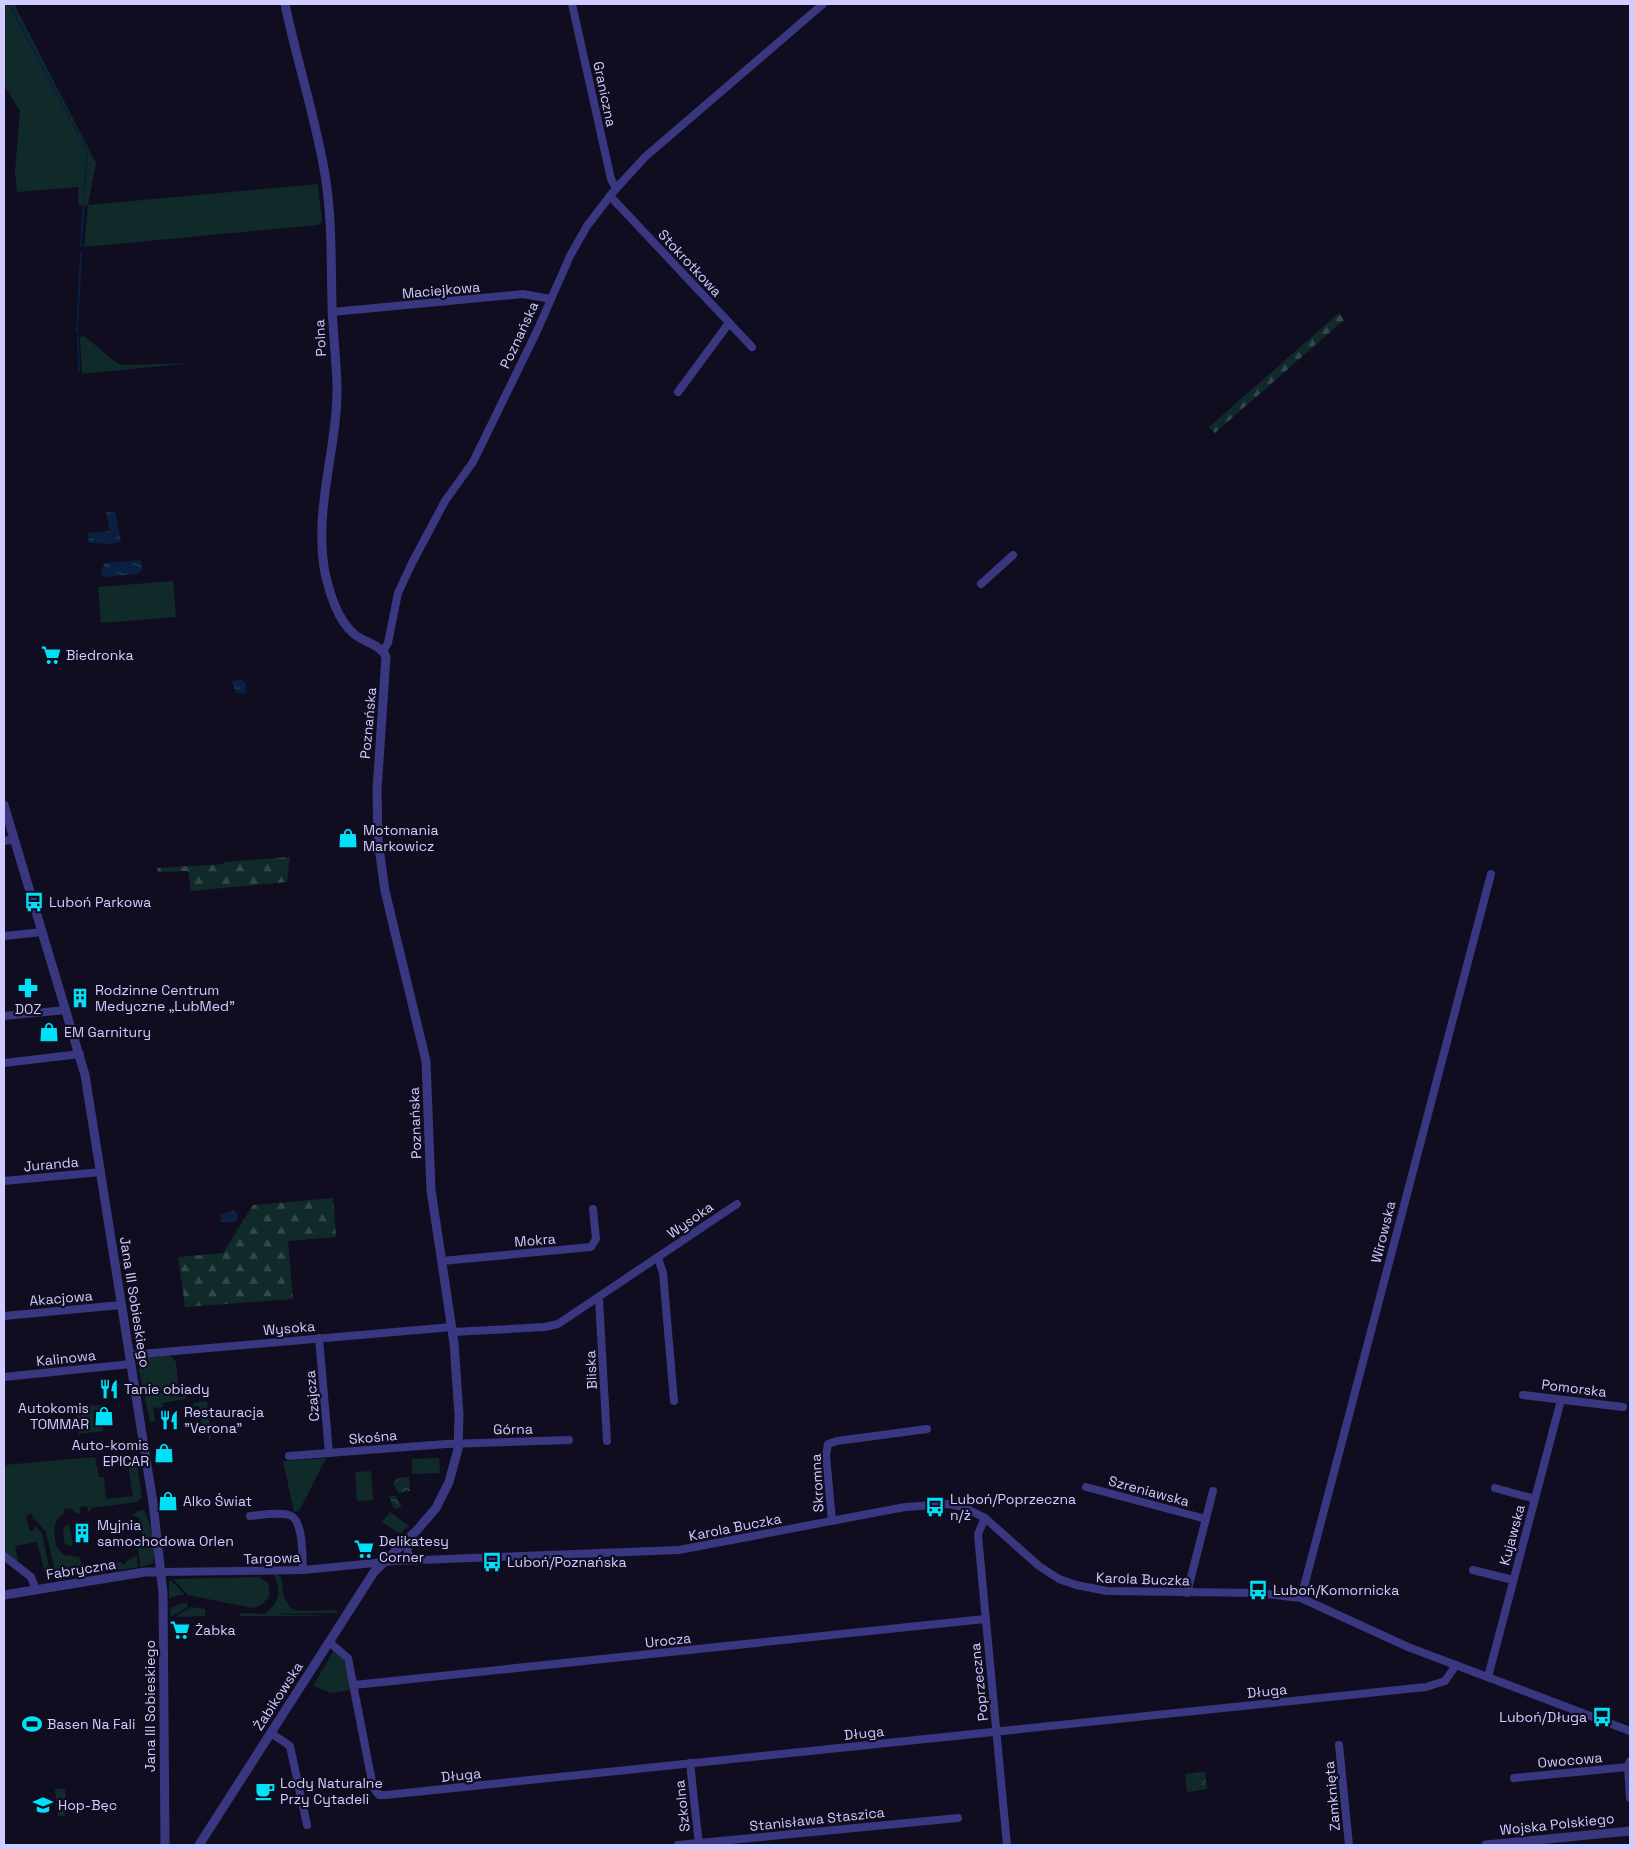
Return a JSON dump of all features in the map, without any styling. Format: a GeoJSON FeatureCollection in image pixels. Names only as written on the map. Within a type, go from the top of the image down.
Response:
{"type":"FeatureCollection","features":[{"type":"Feature","properties":{"kind":"street","name":"Polna"},"geometry":{"type":"LineString","coordinates":[[284,4],[326,181],[332,232],[332,312],[337,398],[323,498],[324,566],[331,595],[344,623],[355,635],[383,650]]}},
{"type":"Feature","properties":{"kind":"street","name":"Graniczna"},"geometry":{"type":"LineString","coordinates":[[572,4],[598,122],[616,188]]}},
{"type":"Feature","properties":{"kind":"street","name":"Poznańska"},"geometry":{"type":"LineString","coordinates":[[383,1563],[432,1513],[442,1496],[454,1468],[458,1443],[457,1381],[452,1330],[431,1190],[425,1054],[387,901],[378,840],[377,790],[386,660],[383,650],[388,642],[397,598],[402,583],[445,501],[473,462],[576,243],[616,188],[678,126],[823,4]]}},
{"type":"Feature","properties":{"kind":"street","name":"Stokrotkowa"},"geometry":{"type":"LineString","coordinates":[[610,196],[728,323],[752,346]]}},
{"type":"Feature","properties":{"kind":"street","name":"Maciejkowa"},"geometry":{"type":"LineString","coordinates":[[332,312],[523,294],[551,299]]}},
{"type":"Feature","properties":{"kind":"street"},"geometry":{"type":"LineString","coordinates":[[678,392],[728,323]]}},
{"type":"Feature","properties":{"kind":"street"},"geometry":{"type":"LineString","coordinates":[[981,584],[1013,555]]}},
{"type":"Feature","properties":{"kind":"street","name":"Jana III Sobieskiego"},"geometry":{"type":"LineString","coordinates":[[4,805],[80,1054],[91,1105],[162,1572],[165,1845]]}},
{"type":"Feature","properties":{"kind":"street"},"geometry":{"type":"LineString","coordinates":[[4,841],[14,839]]}},
{"type":"Feature","properties":{"kind":"street","name":"Wirowska"},"geometry":{"type":"LineString","coordinates":[[1300,1598],[1491,874]]}},
{"type":"Feature","properties":{"kind":"street"},"geometry":{"type":"LineString","coordinates":[[4,936],[42,932]]}},
{"type":"Feature","properties":{"kind":"street"},"geometry":{"type":"LineString","coordinates":[[4,1016],[66,1010]]}},
{"type":"Feature","properties":{"kind":"street"},"geometry":{"type":"LineString","coordinates":[[4,1063],[80,1054]]}},
{"type":"Feature","properties":{"kind":"street","name":"Juranda"},"geometry":{"type":"LineString","coordinates":[[4,1181],[101,1172]]}},
{"type":"Feature","properties":{"kind":"street","name":"Wysoka"},"geometry":{"type":"LineString","coordinates":[[130,1359],[319,1338],[550,1326],[562,1322],[599,1299],[737,1204]]}},
{"type":"Feature","properties":{"kind":"street","name":"Mokra"},"geometry":{"type":"LineString","coordinates":[[442,1261],[591,1247],[596,1239],[593,1209]]}},
{"type":"Feature","properties":{"kind":"street"},"geometry":{"type":"LineString","coordinates":[[658,1258],[663,1273],[674,1401]]}},
{"type":"Feature","properties":{"kind":"street","name":"Bliska"},"geometry":{"type":"LineString","coordinates":[[599,1299],[607,1441]]}},
{"type":"Feature","properties":{"kind":"street","name":"Akacjowa"},"geometry":{"type":"LineString","coordinates":[[4,1316],[121,1305]]}},
{"type":"Feature","properties":{"kind":"street","name":"Czajcza"},"geometry":{"type":"LineString","coordinates":[[319,1338],[329,1453]]}},
{"type":"Feature","properties":{"kind":"street","name":"Kalinowa"},"geometry":{"type":"LineString","coordinates":[[4,1377],[130,1359]]}},
{"type":"Feature","properties":{"kind":"street","name":"Pomorska"},"geometry":{"type":"LineString","coordinates":[[1522,1395],[1623,1407]]}},
{"type":"Feature","properties":{"kind":"street","name":"Kujawska"},"geometry":{"type":"LineString","coordinates":[[1488,1677],[1561,1400]]}},
{"type":"Feature","properties":{"kind":"street","name":"Skromna"},"geometry":{"type":"LineString","coordinates":[[832,1520],[826,1451],[828,1444],[837,1441],[927,1428]]}},
{"type":"Feature","properties":{"kind":"street","name":"Górna"},"geometry":{"type":"LineString","coordinates":[[458,1443],[569,1440]]}},
{"type":"Feature","properties":{"kind":"street","name":"Skośna"},"geometry":{"type":"LineString","coordinates":[[289,1456],[458,1443]]}},
{"type":"Feature","properties":{"kind":"street","name":"Szreniawska"},"geometry":{"type":"LineString","coordinates":[[1086,1487],[1206,1519]]}},
{"type":"Feature","properties":{"kind":"street"},"geometry":{"type":"LineString","coordinates":[[1495,1488],[1535,1500]]}},
{"type":"Feature","properties":{"kind":"street"},"geometry":{"type":"LineString","coordinates":[[1187,1593],[1213,1491]]}},
{"type":"Feature","properties":{"kind":"street","name":"Karola Buczka"},"geometry":{"type":"LineString","coordinates":[[383,1563],[679,1550],[832,1520],[935,1503],[963,1507],[985,1518],[1033,1561],[1064,1581],[1098,1591],[1264,1593],[1300,1598],[1398,1642],[1630,1732]]}},
{"type":"Feature","properties":{"kind":"street"},"geometry":{"type":"LineString","coordinates":[[250,1516],[287,1515],[294,1518],[299,1527],[302,1570]]}},
{"type":"Feature","properties":{"kind":"street","name":"Poprzeczna"},"geometry":{"type":"LineString","coordinates":[[985,1518],[978,1534],[1007,1845]]}},
{"type":"Feature","properties":{"kind":"street"},"geometry":{"type":"LineString","coordinates":[[407,1540],[408,1554],[418,1560]]}},
{"type":"Feature","properties":{"kind":"street"},"geometry":{"type":"LineString","coordinates":[[4,1556],[31,1577],[36,1590]]}},
{"type":"Feature","properties":{"kind":"street","name":"Targowa"},"geometry":{"type":"LineString","coordinates":[[162,1572],[302,1570],[383,1563]]}},
{"type":"Feature","properties":{"kind":"street","name":"Żabikowska"},"geometry":{"type":"LineString","coordinates":[[199,1845],[329,1642],[383,1563]]}},
{"type":"Feature","properties":{"kind":"street"},"geometry":{"type":"LineString","coordinates":[[1473,1570],[1513,1580]]}},
{"type":"Feature","properties":{"kind":"street","name":"Fabryczna"},"geometry":{"type":"LineString","coordinates":[[4,1595],[145,1572],[162,1572]]}},
{"type":"Feature","properties":{"kind":"street","name":"Urocza"},"geometry":{"type":"LineString","coordinates":[[354,1684],[986,1619]]}},
{"type":"Feature","properties":{"kind":"street","name":"Długa"},"geometry":{"type":"LineString","coordinates":[[329,1642],[347,1656],[373,1787],[376,1793],[382,1795],[1426,1687],[1445,1681],[1451,1676],[1456,1665]]}},
{"type":"Feature","properties":{"kind":"street"},"geometry":{"type":"LineString","coordinates":[[272,1733],[290,1746],[306,1825]]}},
{"type":"Feature","properties":{"kind":"street","name":"Zamknięta"},"geometry":{"type":"LineString","coordinates":[[1340,1745],[1349,1845]]}},
{"type":"Feature","properties":{"kind":"street","name":"Szkolna"},"geometry":{"type":"LineString","coordinates":[[690,1763],[699,1844]]}},
{"type":"Feature","properties":{"kind":"street"},"geometry":{"type":"LineString","coordinates":[[1629,1764],[1630,1798]]}},
{"type":"Feature","properties":{"kind":"street","name":"Owocowa"},"geometry":{"type":"LineString","coordinates":[[1514,1778],[1629,1764]]}},
{"type":"Feature","properties":{"kind":"street","name":"Stanisława Staszica"},"geometry":{"type":"LineString","coordinates":[[678,1845],[958,1818]]}},
{"type":"Feature","properties":{"kind":"street","name":"Wojska Polskiego"},"geometry":{"type":"LineString","coordinates":[[1486,1845],[1630,1831]]}},
{"type":"Feature","properties":{"kind":"green space"},"geometry":{"type":"Polygon","coordinates":[[[4,4],[14,4],[96,163],[88,205],[79,206],[78,187],[17,192],[15,172],[20,111],[4,85],[4,4]]]}},
{"type":"Feature","properties":{"kind":"green space"},"geometry":{"type":"Polygon","coordinates":[[[318,184],[322,221],[318,225],[84,247],[88,205],[318,184]]]}},
{"type":"Feature","properties":{"kind":"green space"},"geometry":{"type":"Polygon","coordinates":[[[1339,313],[1344,320],[1215,433],[1209,427],[1339,313]]]}},
{"type":"Feature","properties":{"kind":"green space"},"geometry":{"type":"Polygon","coordinates":[[[84,336],[117,363],[123,365],[192,363],[82,374],[80,337],[84,336]]]}},
{"type":"Feature","properties":{"kind":"green space"},"geometry":{"type":"Polygon","coordinates":[[[173,581],[176,617],[101,623],[98,587],[173,581]]]}},
{"type":"Feature","properties":{"kind":"green space"},"geometry":{"type":"Polygon","coordinates":[[[290,857],[287,882],[191,891],[188,871],[158,872],[157,868],[224,864],[224,862],[290,857]]]}},
{"type":"Feature","properties":{"kind":"green space"},"geometry":{"type":"Polygon","coordinates":[[[333,1198],[336,1237],[288,1241],[293,1299],[185,1307],[178,1257],[223,1253],[253,1205],[333,1198]]]}},
{"type":"Feature","properties":{"kind":"green space"},"geometry":{"type":"Polygon","coordinates":[[[170,1355],[176,1362],[179,1397],[186,1396],[186,1399],[163,1403],[163,1407],[153,1408],[155,1421],[150,1421],[137,1362],[142,1358],[170,1355]]]}},
{"type":"Feature","properties":{"kind":"green space"},"geometry":{"type":"Polygon","coordinates":[[[207,1401],[211,1441],[209,1441],[208,1429],[198,1431],[197,1428],[202,1427],[199,1406],[193,1406],[193,1403],[207,1401]]]}},
{"type":"Feature","properties":{"kind":"green space"},"geometry":{"type":"Polygon","coordinates":[[[100,1405],[103,1431],[79,1434],[76,1407],[100,1405]]]}},
{"type":"Feature","properties":{"kind":"green space"},"geometry":{"type":"Polygon","coordinates":[[[95,1457],[99,1477],[104,1477],[106,1499],[133,1496],[128,1466],[137,1465],[142,1498],[136,1502],[92,1508],[88,1513],[87,1506],[80,1507],[80,1514],[73,1511],[72,1508],[64,1509],[64,1513],[55,1524],[54,1533],[57,1548],[64,1555],[79,1557],[83,1569],[76,1577],[57,1580],[46,1532],[33,1519],[32,1514],[26,1515],[30,1531],[35,1530],[35,1525],[42,1534],[52,1581],[47,1581],[37,1542],[15,1546],[18,1562],[4,1552],[4,1465],[95,1457]]]}},
{"type":"Feature","properties":{"kind":"green space"},"geometry":{"type":"Polygon","coordinates":[[[326,1458],[299,1511],[294,1512],[283,1461],[326,1458]]]}},
{"type":"Feature","properties":{"kind":"green space"},"geometry":{"type":"Polygon","coordinates":[[[439,1458],[440,1473],[412,1474],[412,1459],[439,1458]]]}},
{"type":"Feature","properties":{"kind":"green space"},"geometry":{"type":"Polygon","coordinates":[[[371,1471],[373,1500],[357,1501],[355,1472],[371,1471]]]}},
{"type":"Feature","properties":{"kind":"green space"},"geometry":{"type":"Polygon","coordinates":[[[409,1477],[410,1491],[398,1493],[393,1482],[398,1478],[409,1477]]]}},
{"type":"Feature","properties":{"kind":"green space"},"geometry":{"type":"Polygon","coordinates":[[[389,1496],[396,1496],[402,1508],[394,1509],[389,1496]]]}},
{"type":"Feature","properties":{"kind":"green space"},"geometry":{"type":"Polygon","coordinates":[[[144,1510],[151,1529],[155,1553],[152,1564],[140,1567],[138,1548],[144,1546],[139,1517],[133,1516],[137,1511],[144,1510]]]}},
{"type":"Feature","properties":{"kind":"green space"},"geometry":{"type":"Polygon","coordinates":[[[390,1512],[409,1526],[400,1534],[382,1522],[390,1512]]]}},
{"type":"Feature","properties":{"kind":"green space"},"geometry":{"type":"Polygon","coordinates":[[[69,1524],[73,1546],[66,1545],[64,1542],[63,1528],[69,1524]]]}},
{"type":"Feature","properties":{"kind":"green space"},"geometry":{"type":"Polygon","coordinates":[[[137,1556],[138,1567],[101,1573],[96,1570],[99,1565],[121,1562],[126,1564],[126,1561],[137,1556]]]}},
{"type":"Feature","properties":{"kind":"green space"},"geometry":{"type":"Polygon","coordinates":[[[275,1574],[281,1577],[284,1598],[291,1608],[299,1611],[336,1610],[338,1613],[265,1614],[273,1606],[278,1596],[275,1574]]]}},
{"type":"Feature","properties":{"kind":"green space"},"geometry":{"type":"Polygon","coordinates":[[[259,1577],[268,1583],[270,1595],[262,1605],[252,1608],[188,1595],[173,1579],[259,1577]]]}},
{"type":"Feature","properties":{"kind":"green space"},"geometry":{"type":"Polygon","coordinates":[[[171,1580],[184,1594],[169,1598],[169,1581],[171,1580]]]}},
{"type":"Feature","properties":{"kind":"green space"},"geometry":{"type":"Polygon","coordinates":[[[187,1603],[188,1607],[170,1617],[171,1608],[187,1603]]]}},
{"type":"Feature","properties":{"kind":"green space"},"geometry":{"type":"Polygon","coordinates":[[[191,1607],[205,1609],[205,1616],[175,1617],[191,1607]]]}},
{"type":"Feature","properties":{"kind":"green space"},"geometry":{"type":"Polygon","coordinates":[[[241,1613],[339,1616],[240,1616],[241,1613]]]}},
{"type":"Feature","properties":{"kind":"green space"},"geometry":{"type":"Polygon","coordinates":[[[334,1650],[343,1657],[351,1690],[331,1693],[313,1686],[334,1650]]]}},
{"type":"Feature","properties":{"kind":"green space"},"geometry":{"type":"Polygon","coordinates":[[[1205,1772],[1207,1789],[1187,1792],[1185,1774],[1205,1772]]]}},
{"type":"Feature","properties":{"kind":"green space"},"geometry":{"type":"Polygon","coordinates":[[[55,1789],[65,1789],[65,1816],[58,1816],[55,1789]]]}},
{"type":"Feature","properties":{"kind":"water"},"geometry":{"type":"Polygon","coordinates":[[[106,512],[115,512],[121,541],[112,544],[89,543],[88,533],[110,531],[106,512]]]}},
{"type":"Feature","properties":{"kind":"water"},"geometry":{"type":"Polygon","coordinates":[[[141,560],[142,570],[138,574],[104,577],[101,575],[104,563],[141,560]]]}},
{"type":"Feature","properties":{"kind":"water"},"geometry":{"type":"Polygon","coordinates":[[[242,680],[246,684],[245,693],[236,693],[232,681],[242,680]]]}},
{"type":"Feature","properties":{"kind":"water"},"geometry":{"type":"Polygon","coordinates":[[[234,1211],[238,1216],[236,1222],[221,1222],[220,1214],[234,1211]]]}},
{"type":"Feature","properties":{"kind":"waterway"},"geometry":{"type":"LineString","coordinates":[[9,4],[87,151],[81,246]]}},
{"type":"Feature","properties":{"kind":"waterway"},"geometry":{"type":"LineString","coordinates":[[77,332],[81,254]]}},
{"type":"Feature","properties":{"kind":"waterway"},"geometry":{"type":"LineString","coordinates":[[78,336],[79,371]]}},
{"type":"Feature","properties":{"kind":"place","name":"Biedronka"},"geometry":{"type":"Point","coordinates":[51,655]}},
{"type":"Feature","properties":{"kind":"place","name":"Motomania Markowicz"},"geometry":{"type":"Point","coordinates":[348,838]}},
{"type":"Feature","properties":{"kind":"place","name":"Luboń Parkowa"},"geometry":{"type":"Point","coordinates":[34,902]}},
{"type":"Feature","properties":{"kind":"place","name":"DOZ"},"geometry":{"type":"Point","coordinates":[28,988]}},
{"type":"Feature","properties":{"kind":"place","name":"Rodzinne Centrum Medyczne „LubMed”"},"geometry":{"type":"Point","coordinates":[80,998]}},
{"type":"Feature","properties":{"kind":"place","name":"EM Garnitury"},"geometry":{"type":"Point","coordinates":[49,1032]}},
{"type":"Feature","properties":{"kind":"place","name":"Tanie obiady"},"geometry":{"type":"Point","coordinates":[109,1389]}},
{"type":"Feature","properties":{"kind":"place","name":"Autokomis TOMMAR"},"geometry":{"type":"Point","coordinates":[104,1416]}},
{"type":"Feature","properties":{"kind":"place","name":"Restauracja \"Verona\""},"geometry":{"type":"Point","coordinates":[169,1420]}},
{"type":"Feature","properties":{"kind":"place","name":"Auto-komis EPICAR"},"geometry":{"type":"Point","coordinates":[164,1453]}},
{"type":"Feature","properties":{"kind":"place","name":"Alko Świat"},"geometry":{"type":"Point","coordinates":[168,1501]}},
{"type":"Feature","properties":{"kind":"place","name":"Luboń/Poprzeczna n/ż"},"geometry":{"type":"Point","coordinates":[935,1507]}},
{"type":"Feature","properties":{"kind":"place","name":"Myjnia samochodowa Orlen"},"geometry":{"type":"Point","coordinates":[82,1533]}},
{"type":"Feature","properties":{"kind":"place","name":"Delikatesy Corner"},"geometry":{"type":"Point","coordinates":[364,1549]}},
{"type":"Feature","properties":{"kind":"place","name":"Luboń/Poznańska"},"geometry":{"type":"Point","coordinates":[492,1562]}},
{"type":"Feature","properties":{"kind":"place","name":"Luboń/Komornicka"},"geometry":{"type":"Point","coordinates":[1258,1590]}},
{"type":"Feature","properties":{"kind":"place","name":"Żabka"},"geometry":{"type":"Point","coordinates":[180,1630]}},
{"type":"Feature","properties":{"kind":"place","name":"Luboń/Długa"},"geometry":{"type":"Point","coordinates":[1602,1717]}},
{"type":"Feature","properties":{"kind":"place","name":"Basen Na Fali"},"geometry":{"type":"Point","coordinates":[32,1724]}},
{"type":"Feature","properties":{"kind":"place","name":"Lody Naturalne Przy Cytadeli"},"geometry":{"type":"Point","coordinates":[265,1791]}},
{"type":"Feature","properties":{"kind":"place","name":"Hop-Bęc"},"geometry":{"type":"Point","coordinates":[43,1805]}}]}
